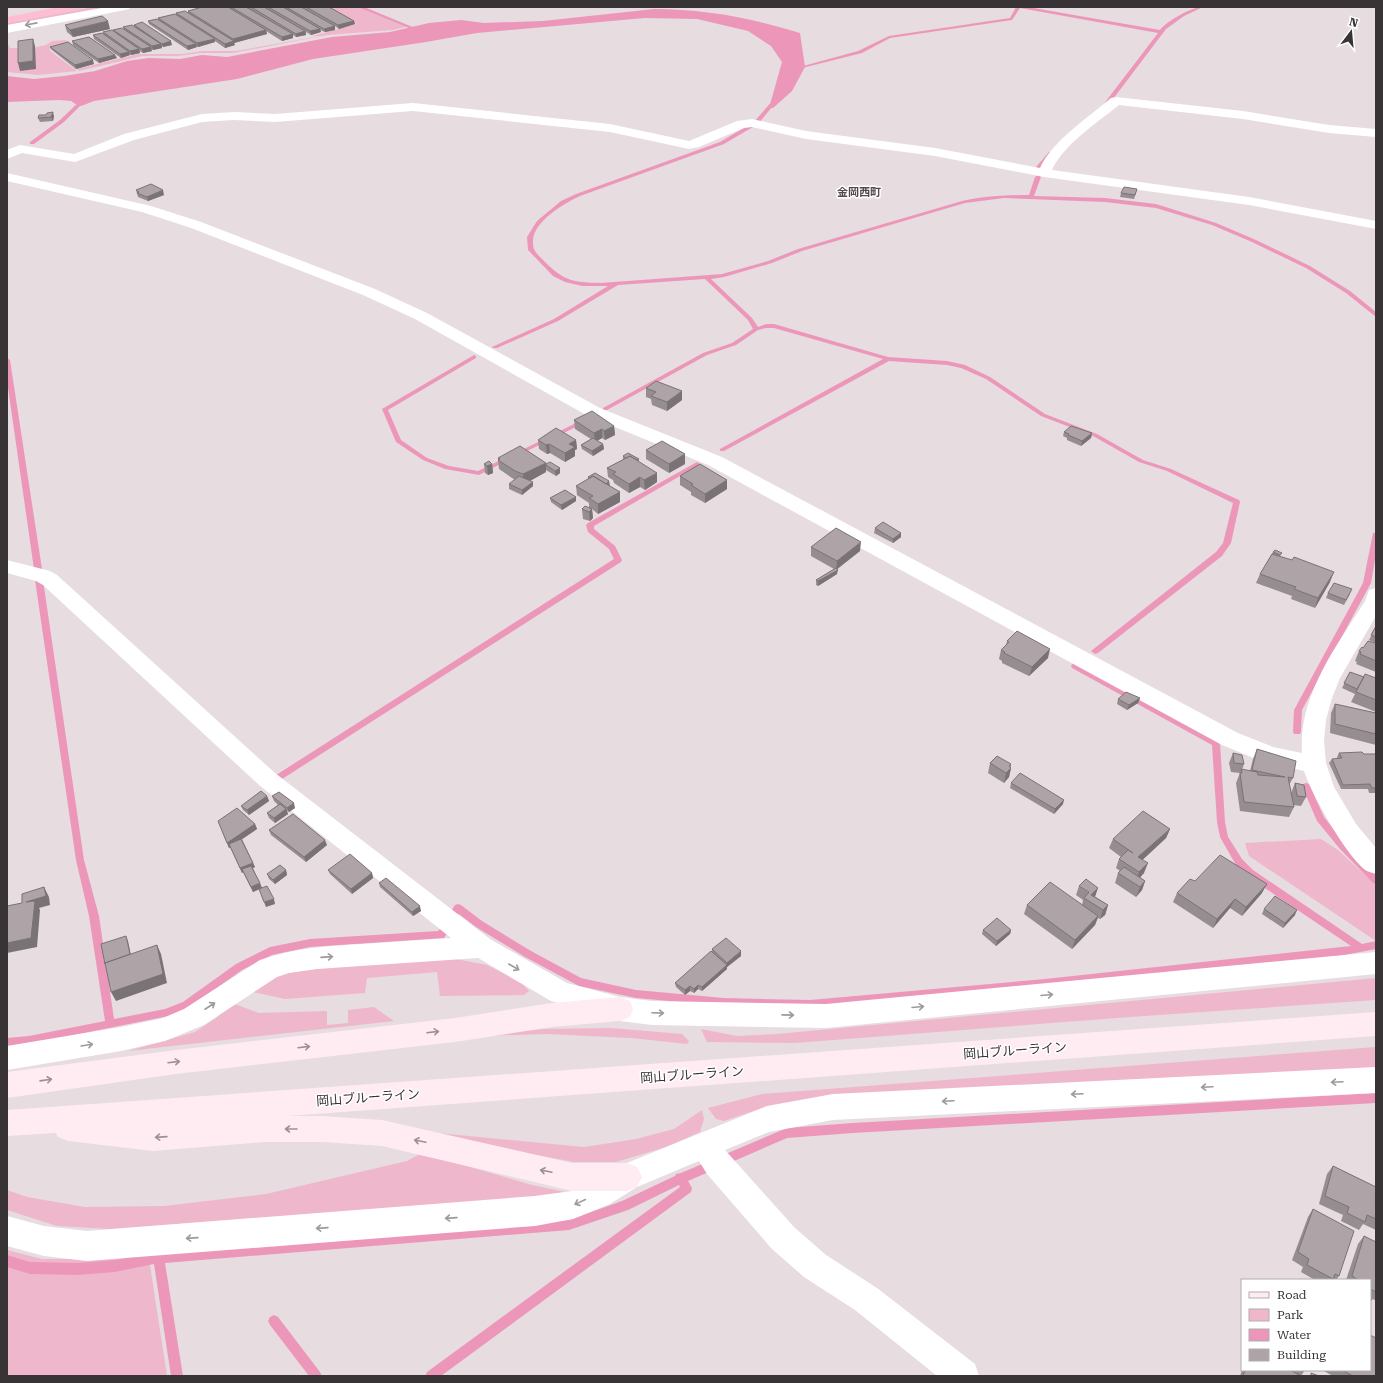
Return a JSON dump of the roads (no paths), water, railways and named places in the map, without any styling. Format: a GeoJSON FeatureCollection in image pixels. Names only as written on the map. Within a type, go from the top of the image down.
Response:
{"type":"FeatureCollection","features":[{"type":"Feature","properties":{"kind":"highway"},"geometry":{"type":"LineString","coordinates":[[7,12],[35,7]]}},
{"type":"Feature","properties":{"kind":"highway"},"geometry":{"type":"LineString","coordinates":[[7,20],[77,7]]}},
{"type":"Feature","properties":{"kind":"main road"},"geometry":{"type":"LineString","coordinates":[[7,1085],[176,1062],[455,1030],[552,1015],[620,1009]]}},
{"type":"Feature","properties":{"kind":"main road","name":"岡山ブルーライン"},"geometry":{"type":"LineString","coordinates":[[11,1123],[1376,1024]]}},
{"type":"Feature","properties":{"kind":"main road"},"geometry":{"type":"LineString","coordinates":[[11,1123],[153,1138],[266,1129],[322,1129],[382,1133],[572,1177],[627,1177]]}},
{"type":"Feature","properties":{"kind":"street"},"geometry":{"type":"LineString","coordinates":[[7,29],[125,7]]}},
{"type":"Feature","properties":{"kind":"street"},"geometry":{"type":"LineString","coordinates":[[1044,173],[1046,166],[1067,142],[1116,101],[1243,116],[1329,129],[1376,133]]}},
{"type":"Feature","properties":{"kind":"street"},"geometry":{"type":"LineString","coordinates":[[7,156],[20,149],[75,158],[129,137],[202,118],[234,116],[275,118],[413,107],[610,128],[689,144],[694,144],[742,124],[755,124],[806,135],[935,152],[1044,173],[1249,201],[1376,225]]}},
{"type":"Feature","properties":{"kind":"street"},"geometry":{"type":"LineString","coordinates":[[7,177],[146,209],[196,225],[369,292],[421,316],[594,412],[715,462],[1230,739],[1269,756],[1314,764]]}},
{"type":"Feature","properties":{"kind":"street"},"geometry":{"type":"LineString","coordinates":[[7,566],[43,576],[57,585],[267,779],[480,947],[560,993],[620,1009],[652,1013],[826,1016],[1376,964]]}},
{"type":"Feature","properties":{"kind":"street"},"geometry":{"type":"LineString","coordinates":[[1376,600],[1333,671],[1315,715],[1313,740],[1314,764],[1325,793],[1343,824],[1361,850],[1376,864]]}},
{"type":"Feature","properties":{"kind":"street"},"geometry":{"type":"LineString","coordinates":[[7,1058],[121,1039],[165,1029],[194,1017],[269,968],[289,962],[317,958],[480,947]]}},
{"type":"Feature","properties":{"kind":"street"},"geometry":{"type":"LineString","coordinates":[[7,1231],[44,1241],[87,1246],[535,1212],[573,1205],[599,1194],[627,1177],[712,1156],[768,1119],[833,1107],[1376,1080]]}},
{"type":"Feature","properties":{"kind":"street"},"geometry":{"type":"LineString","coordinates":[[712,1156],[783,1238],[815,1266],[866,1299],[963,1376]]}},
{"type":"Feature","properties":{"kind":"water"},"geometry":{"type":"Polygon","coordinates":[[[654,9],[673,9],[728,15],[800,33],[805,67],[792,91],[773,108],[769,108],[782,62],[771,46],[748,31],[697,19],[645,18],[477,33],[313,59],[237,79],[94,101],[81,106],[71,101],[59,100],[7,102],[7,76],[34,79],[64,76],[95,71],[127,61],[149,58],[180,59],[202,55],[227,57],[332,37],[390,32],[429,23],[461,20],[484,23],[543,21],[654,9]]]}},
{"type":"Feature","properties":{"kind":"waterway"},"geometry":{"type":"LineString","coordinates":[[360,7],[418,30]]}},
{"type":"Feature","properties":{"kind":"waterway"},"geometry":{"type":"LineString","coordinates":[[798,68],[860,52],[889,37],[1011,19],[1018,7]]}},
{"type":"Feature","properties":{"kind":"waterway"},"geometry":{"type":"LineString","coordinates":[[1021,7],[1161,32]]}},
{"type":"Feature","properties":{"kind":"waterway"},"geometry":{"type":"LineString","coordinates":[[1161,32],[1164,28],[1183,15],[1201,7]]}},
{"type":"Feature","properties":{"kind":"waterway"},"geometry":{"type":"LineString","coordinates":[[1105,106],[1161,32]]}},
{"type":"Feature","properties":{"kind":"waterway"},"geometry":{"type":"LineString","coordinates":[[32,143],[62,121],[83,101]]}},
{"type":"Feature","properties":{"kind":"waterway"},"geometry":{"type":"LineString","coordinates":[[775,101],[756,123],[722,143],[578,195],[563,202],[539,222],[530,237],[531,250],[555,275],[567,281],[582,284],[601,285],[722,276],[770,262],[800,250],[964,202],[1004,196],[1031,197]]}},
{"type":"Feature","properties":{"kind":"waterway"},"geometry":{"type":"LineString","coordinates":[[1038,168],[1051,153]]}},
{"type":"Feature","properties":{"kind":"waterway"},"geometry":{"type":"LineString","coordinates":[[1031,197],[1038,177]]}},
{"type":"Feature","properties":{"kind":"waterway"},"geometry":{"type":"LineString","coordinates":[[1031,197],[1105,200],[1156,206],[1214,224],[1308,267],[1348,292],[1376,315]]}},
{"type":"Feature","properties":{"kind":"waterway"},"geometry":{"type":"LineString","coordinates":[[707,278],[750,319],[756,329]]}},
{"type":"Feature","properties":{"kind":"waterway"},"geometry":{"type":"LineString","coordinates":[[495,347],[556,320],[616,284]]}},
{"type":"Feature","properties":{"kind":"waterway"},"geometry":{"type":"LineString","coordinates":[[756,329],[766,326],[774,326],[888,359]]}},
{"type":"Feature","properties":{"kind":"waterway"},"geometry":{"type":"LineString","coordinates":[[605,409],[705,354],[734,344],[756,329]]}},
{"type":"Feature","properties":{"kind":"waterway"},"geometry":{"type":"LineString","coordinates":[[474,357],[385,409],[398,441],[425,459],[447,468],[479,473],[507,459]]}},
{"type":"Feature","properties":{"kind":"waterway"},"geometry":{"type":"LineString","coordinates":[[722,450],[888,359]]}},
{"type":"Feature","properties":{"kind":"waterway"},"geometry":{"type":"LineString","coordinates":[[888,359],[947,363],[963,366],[988,378],[1043,415],[1095,435],[1141,461],[1169,470],[1237,502],[1227,543],[1219,554],[1095,651]]}},
{"type":"Feature","properties":{"kind":"waterway"},"geometry":{"type":"LineString","coordinates":[[7,360],[38,569]]}},
{"type":"Feature","properties":{"kind":"waterway"},"geometry":{"type":"LineString","coordinates":[[517,454],[584,421]]}},
{"type":"Feature","properties":{"kind":"waterway"},"geometry":{"type":"LineString","coordinates":[[276,779],[618,560],[612,548],[591,530],[590,525],[697,464]]}},
{"type":"Feature","properties":{"kind":"waterway"},"geometry":{"type":"LineString","coordinates":[[1297,732],[1298,710],[1367,583],[1376,535]]}},
{"type":"Feature","properties":{"kind":"waterway"},"geometry":{"type":"LineString","coordinates":[[39,580],[80,860],[94,916],[110,1023]]}},
{"type":"Feature","properties":{"kind":"waterway"},"geometry":{"type":"LineString","coordinates":[[1076,665],[1075,666],[1216,743],[1221,822],[1224,837],[1239,862],[1250,873],[1360,947]]}},
{"type":"Feature","properties":{"kind":"waterway"},"geometry":{"type":"LineString","coordinates":[[1306,786],[1320,819],[1343,847],[1376,880]]}},
{"type":"Feature","properties":{"kind":"waterway"},"geometry":{"type":"LineString","coordinates":[[453,916],[458,908],[479,924],[528,954],[579,982],[636,994],[724,1002],[810,1004],[1045,983],[1339,952],[1376,945]]}},
{"type":"Feature","properties":{"kind":"waterway"},"geometry":{"type":"LineString","coordinates":[[7,1042],[29,1040],[166,1013],[186,1005],[239,967],[270,951],[310,943],[441,935],[444,930]]}},
{"type":"Feature","properties":{"kind":"waterway"},"geometry":{"type":"LineString","coordinates":[[681,1179],[787,1133],[1376,1098]]}},
{"type":"Feature","properties":{"kind":"waterway"},"geometry":{"type":"LineString","coordinates":[[159,1258],[569,1225],[624,1206],[681,1179]]}},
{"type":"Feature","properties":{"kind":"waterway"},"geometry":{"type":"LineString","coordinates":[[431,1376],[687,1188],[681,1179]]}},
{"type":"Feature","properties":{"kind":"waterway"},"geometry":{"type":"LineString","coordinates":[[7,1261],[30,1268],[77,1269],[115,1266],[159,1258]]}},
{"type":"Feature","properties":{"kind":"waterway"},"geometry":{"type":"LineString","coordinates":[[159,1258],[177,1376]]}},
{"type":"Feature","properties":{"kind":"waterway"},"geometry":{"type":"LineString","coordinates":[[274,1321],[316,1376]]}},
{"type":"Feature","properties":{"kind":"district","name":"金岡西町"},"geometry":{"type":"Point","coordinates":[859,192]}}]}
